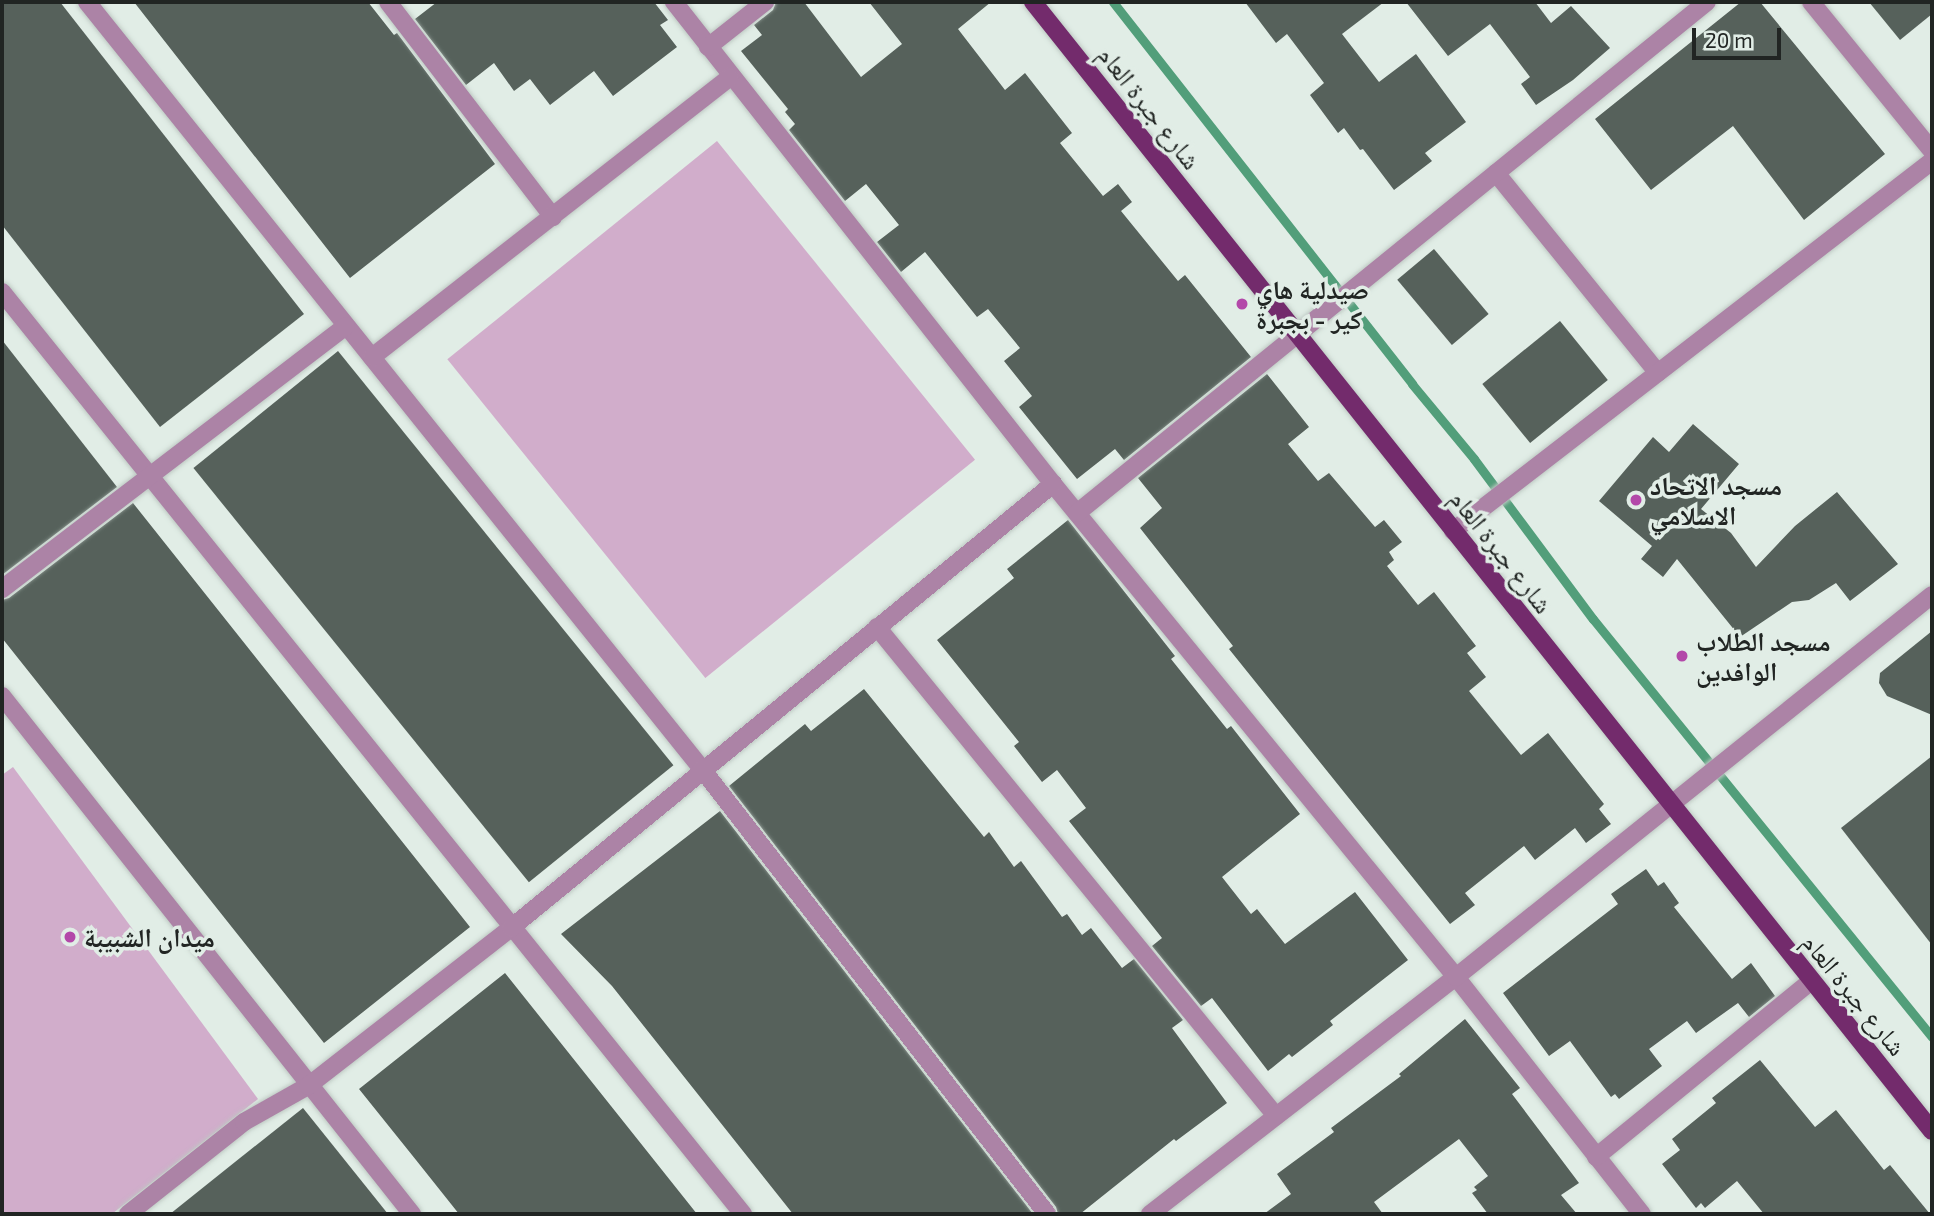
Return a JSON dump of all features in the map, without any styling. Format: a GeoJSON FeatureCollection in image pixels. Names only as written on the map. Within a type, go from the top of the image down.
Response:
{"type":"FeatureCollection","features":[{"type":"Feature","properties":{"kind":"main road","name":"شارع جبرة العام"},"geometry":{"type":"LineString","coordinates":[[1033,2],[1932,1131]]}},
{"type":"Feature","properties":{"kind":"street"},"geometry":{"type":"LineString","coordinates":[[87,2],[702,769],[1047,1214]]}},
{"type":"Feature","properties":{"kind":"street"},"geometry":{"type":"LineString","coordinates":[[387,2],[553,217]]}},
{"type":"Feature","properties":{"kind":"street"},"geometry":{"type":"LineString","coordinates":[[674,2],[730,77],[1053,484],[1456,977],[1642,1214]]}},
{"type":"Feature","properties":{"kind":"street"},"geometry":{"type":"LineString","coordinates":[[708,47],[765,2]]}},
{"type":"Feature","properties":{"kind":"street"},"geometry":{"type":"LineString","coordinates":[[1077,513],[1707,2]]}},
{"type":"Feature","properties":{"kind":"street"},"geometry":{"type":"LineString","coordinates":[[1811,2],[1932,151]]}},
{"type":"Feature","properties":{"kind":"street"},"geometry":{"type":"LineString","coordinates":[[372,357],[730,77]]}},
{"type":"Feature","properties":{"kind":"street"},"geometry":{"type":"LineString","coordinates":[[1453,531],[1932,161]]}},
{"type":"Feature","properties":{"kind":"street"},"geometry":{"type":"LineString","coordinates":[[1496,173],[1658,373]]}},
{"type":"Feature","properties":{"kind":"street"},"geometry":{"type":"LineString","coordinates":[[2,292],[743,1214]]}},
{"type":"Feature","properties":{"kind":"street"},"geometry":{"type":"LineString","coordinates":[[2,589],[346,326]]}},
{"type":"Feature","properties":{"kind":"street"},"geometry":{"type":"LineString","coordinates":[[128,1214],[244,1122],[308,1086],[511,928],[1053,484]]}},
{"type":"Feature","properties":{"kind":"street"},"geometry":{"type":"LineString","coordinates":[[1150,1214],[1456,977],[1932,595]]}},
{"type":"Feature","properties":{"kind":"street"},"geometry":{"type":"LineString","coordinates":[[877,627],[1276,1116]]}},
{"type":"Feature","properties":{"kind":"street"},"geometry":{"type":"LineString","coordinates":[[2,696],[308,1086],[412,1214]]}},
{"type":"Feature","properties":{"kind":"street"},"geometry":{"type":"LineString","coordinates":[[1596,1157],[1811,981]]}},
{"type":"Feature","properties":{"kind":"shaded area"},"geometry":{"type":"Polygon","coordinates":[[[717,141],[975,460],[705,678],[447,359],[717,141]]]}},
{"type":"Feature","properties":{"kind":"shaded area","name":"ميدان الشبيبة"},"geometry":{"type":"Polygon","coordinates":[[[13,767],[258,1099],[112,1214],[2,1214],[2,775],[13,767]]]}},
{"type":"Feature","properties":{"kind":"building"},"geometry":{"type":"Polygon","coordinates":[[[2,2],[60,2],[304,314],[160,427],[2,225],[2,2]]]}},
{"type":"Feature","properties":{"kind":"building"},"geometry":{"type":"Polygon","coordinates":[[[134,2],[368,2],[394,35],[397,33],[495,164],[350,278],[134,2]]]}},
{"type":"Feature","properties":{"kind":"building"},"geometry":{"type":"Polygon","coordinates":[[[437,2],[654,2],[668,20],[660,25],[677,47],[613,96],[594,71],[550,105],[530,79],[514,91],[494,63],[466,85],[415,19],[437,2]]]}},
{"type":"Feature","properties":{"kind":"building"},"geometry":{"type":"Polygon","coordinates":[[[776,2],[804,2],[861,77],[902,44],[869,2],[991,2],[958,29],[1005,90],[1025,73],[1072,133],[1060,143],[1103,196],[1118,184],[1132,202],[1121,211],[1178,281],[1185,275],[1251,357],[1124,460],[1115,449],[1077,479],[1019,407],[1032,396],[1004,361],[1020,348],[988,309],[977,317],[925,252],[901,272],[877,242],[899,225],[866,184],[845,201],[789,130],[795,124],[785,112],[788,109],[741,51],[762,35],[754,25],[773,10],[776,2]]]}},
{"type":"Feature","properties":{"kind":"building"},"geometry":{"type":"Polygon","coordinates":[[[1245,2],[1384,2],[1342,34],[1379,82],[1416,54],[1466,122],[1425,153],[1432,161],[1394,190],[1344,128],[1338,133],[1310,95],[1324,83],[1287,34],[1276,43],[1245,2]]]}},
{"type":"Feature","properties":{"kind":"building"},"geometry":{"type":"Polygon","coordinates":[[[1406,2],[1535,2],[1551,23],[1571,6],[1610,48],[1573,80],[1536,105],[1521,84],[1530,77],[1490,24],[1448,56],[1406,2]]]}},
{"type":"Feature","properties":{"kind":"building"},"geometry":{"type":"Polygon","coordinates":[[[1741,2],[1760,2],[1885,154],[1804,220],[1733,126],[1651,190],[1595,119],[1741,2]]]}},
{"type":"Feature","properties":{"kind":"building"},"geometry":{"type":"Polygon","coordinates":[[[1869,2],[1932,2],[1932,14],[1900,40],[1869,2]]]}},
{"type":"Feature","properties":{"kind":"building"},"geometry":{"type":"Polygon","coordinates":[[[1434,249],[1489,314],[1452,345],[1397,280],[1434,249]]]}},
{"type":"Feature","properties":{"kind":"building"},"geometry":{"type":"Polygon","coordinates":[[[1560,321],[1608,380],[1530,443],[1482,384],[1560,321]]]}},
{"type":"Feature","properties":{"kind":"building"},"geometry":{"type":"Polygon","coordinates":[[[2,340],[117,487],[2,575],[2,340]]]}},
{"type":"Feature","properties":{"kind":"building"},"geometry":{"type":"Polygon","coordinates":[[[338,351],[673,765],[529,882],[193,468],[338,351]]]}},
{"type":"Feature","properties":{"kind":"building"},"geometry":{"type":"Polygon","coordinates":[[[1267,374],[1309,427],[1288,444],[1318,481],[1329,473],[1375,527],[1384,520],[1402,542],[1389,552],[1394,560],[1387,566],[1418,605],[1434,592],[1476,646],[1467,653],[1486,677],[1469,691],[1521,755],[1548,733],[1604,804],[1599,809],[1611,824],[1586,843],[1575,828],[1535,860],[1524,846],[1465,893],[1475,905],[1450,924],[1229,649],[1233,646],[1140,528],[1162,508],[1138,478],[1267,374]]]}},
{"type":"Feature","properties":{"kind":"building"},"geometry":{"type":"Polygon","coordinates":[[[1693,424],[1739,464],[1701,509],[1731,533],[1756,567],[1795,526],[1837,492],[1898,564],[1850,601],[1836,583],[1809,600],[1792,602],[1740,637],[1677,559],[1663,577],[1641,559],[1652,546],[1599,501],[1653,437],[1669,452],[1693,424]]]}},
{"type":"Feature","properties":{"kind":"building"},"geometry":{"type":"Polygon","coordinates":[[[133,503],[470,927],[324,1043],[2,638],[2,600],[9,598],[133,503]]]}},
{"type":"Feature","properties":{"kind":"building"},"geometry":{"type":"Polygon","coordinates":[[[1068,520],[1175,656],[1171,659],[1227,729],[1231,726],[1300,814],[1222,877],[1251,914],[1257,909],[1285,944],[1355,892],[1408,960],[1330,1021],[1333,1025],[1292,1057],[1289,1054],[1268,1071],[1212,998],[1201,1006],[1152,946],[1162,938],[1069,821],[1086,808],[1057,770],[1042,782],[1014,746],[1019,742],[937,640],[1014,578],[1007,569],[1068,520]]]}},
{"type":"Feature","properties":{"kind":"building"},"geometry":{"type":"Polygon","coordinates":[[[1932,631],[1932,715],[1887,696],[1879,683],[1880,673],[1932,631]]]}},
{"type":"Feature","properties":{"kind":"building"},"geometry":{"type":"Polygon","coordinates":[[[864,689],[984,837],[989,832],[1014,867],[1021,861],[1062,917],[1067,914],[1082,935],[1091,928],[1122,968],[1134,959],[1183,1020],[1172,1028],[1227,1103],[1176,1141],[1174,1139],[1080,1214],[1058,1214],[1056,1207],[729,786],[805,724],[811,731],[864,689]]]}},
{"type":"Feature","properties":{"kind":"building"},"geometry":{"type":"Polygon","coordinates":[[[1932,756],[1932,945],[1841,828],[1932,756]]]}},
{"type":"Feature","properties":{"kind":"building"},"geometry":{"type":"Polygon","coordinates":[[[720,811],[1033,1214],[793,1214],[612,986],[561,934],[720,811]]]}},
{"type":"Feature","properties":{"kind":"building"},"geometry":{"type":"Polygon","coordinates":[[[1646,869],[1658,886],[1664,882],[1679,903],[1674,907],[1732,979],[1751,963],[1775,996],[1749,1017],[1738,1003],[1696,1033],[1687,1021],[1649,1049],[1662,1066],[1619,1099],[1615,1094],[1611,1097],[1570,1041],[1549,1056],[1503,993],[1618,904],[1611,894],[1646,869]]]}},
{"type":"Feature","properties":{"kind":"building"},"geometry":{"type":"Polygon","coordinates":[[[505,973],[697,1214],[459,1214],[359,1089],[505,973]]]}},
{"type":"Feature","properties":{"kind":"building"},"geometry":{"type":"Polygon","coordinates":[[[1465,1019],[1520,1088],[1512,1094],[1579,1183],[1561,1195],[1577,1214],[1488,1214],[1472,1193],[1477,1190],[1474,1187],[1488,1176],[1459,1139],[1374,1202],[1383,1214],[1264,1214],[1291,1194],[1277,1174],[1334,1132],[1331,1128],[1401,1076],[1399,1074],[1465,1019]]]}},
{"type":"Feature","properties":{"kind":"building"},"geometry":{"type":"Polygon","coordinates":[[[1760,1060],[1815,1127],[1836,1110],[1884,1170],[1890,1165],[1930,1214],[1764,1214],[1737,1181],[1705,1208],[1701,1203],[1696,1208],[1662,1164],[1680,1150],[1672,1139],[1716,1103],[1712,1098],[1760,1060]]]}},
{"type":"Feature","properties":{"kind":"building"},"geometry":{"type":"Polygon","coordinates":[[[303,1108],[388,1214],[170,1214],[230,1166],[303,1108]]]}},
{"type":"Feature","properties":{"kind":"waterway"},"geometry":{"type":"LineString","coordinates":[[1113,2],[1412,384],[1474,459],[1593,619],[1932,1037]]}},
{"type":"Feature","properties":{"kind":"place","name":"صيدلية هاي كير - بجبرة"},"geometry":{"type":"Point","coordinates":[1242,304]}},
{"type":"Feature","properties":{"kind":"place","name":"مسجد الاتحاد الاسلامي"},"geometry":{"type":"Point","coordinates":[1636,500]}},
{"type":"Feature","properties":{"kind":"place","name":"مسجد الطلاب الوافدين"},"geometry":{"type":"Point","coordinates":[1682,656]}},
{"type":"Feature","properties":{"kind":"place","name":"ميدان الشبيبة"},"geometry":{"type":"Point","coordinates":[70,937]}}]}
